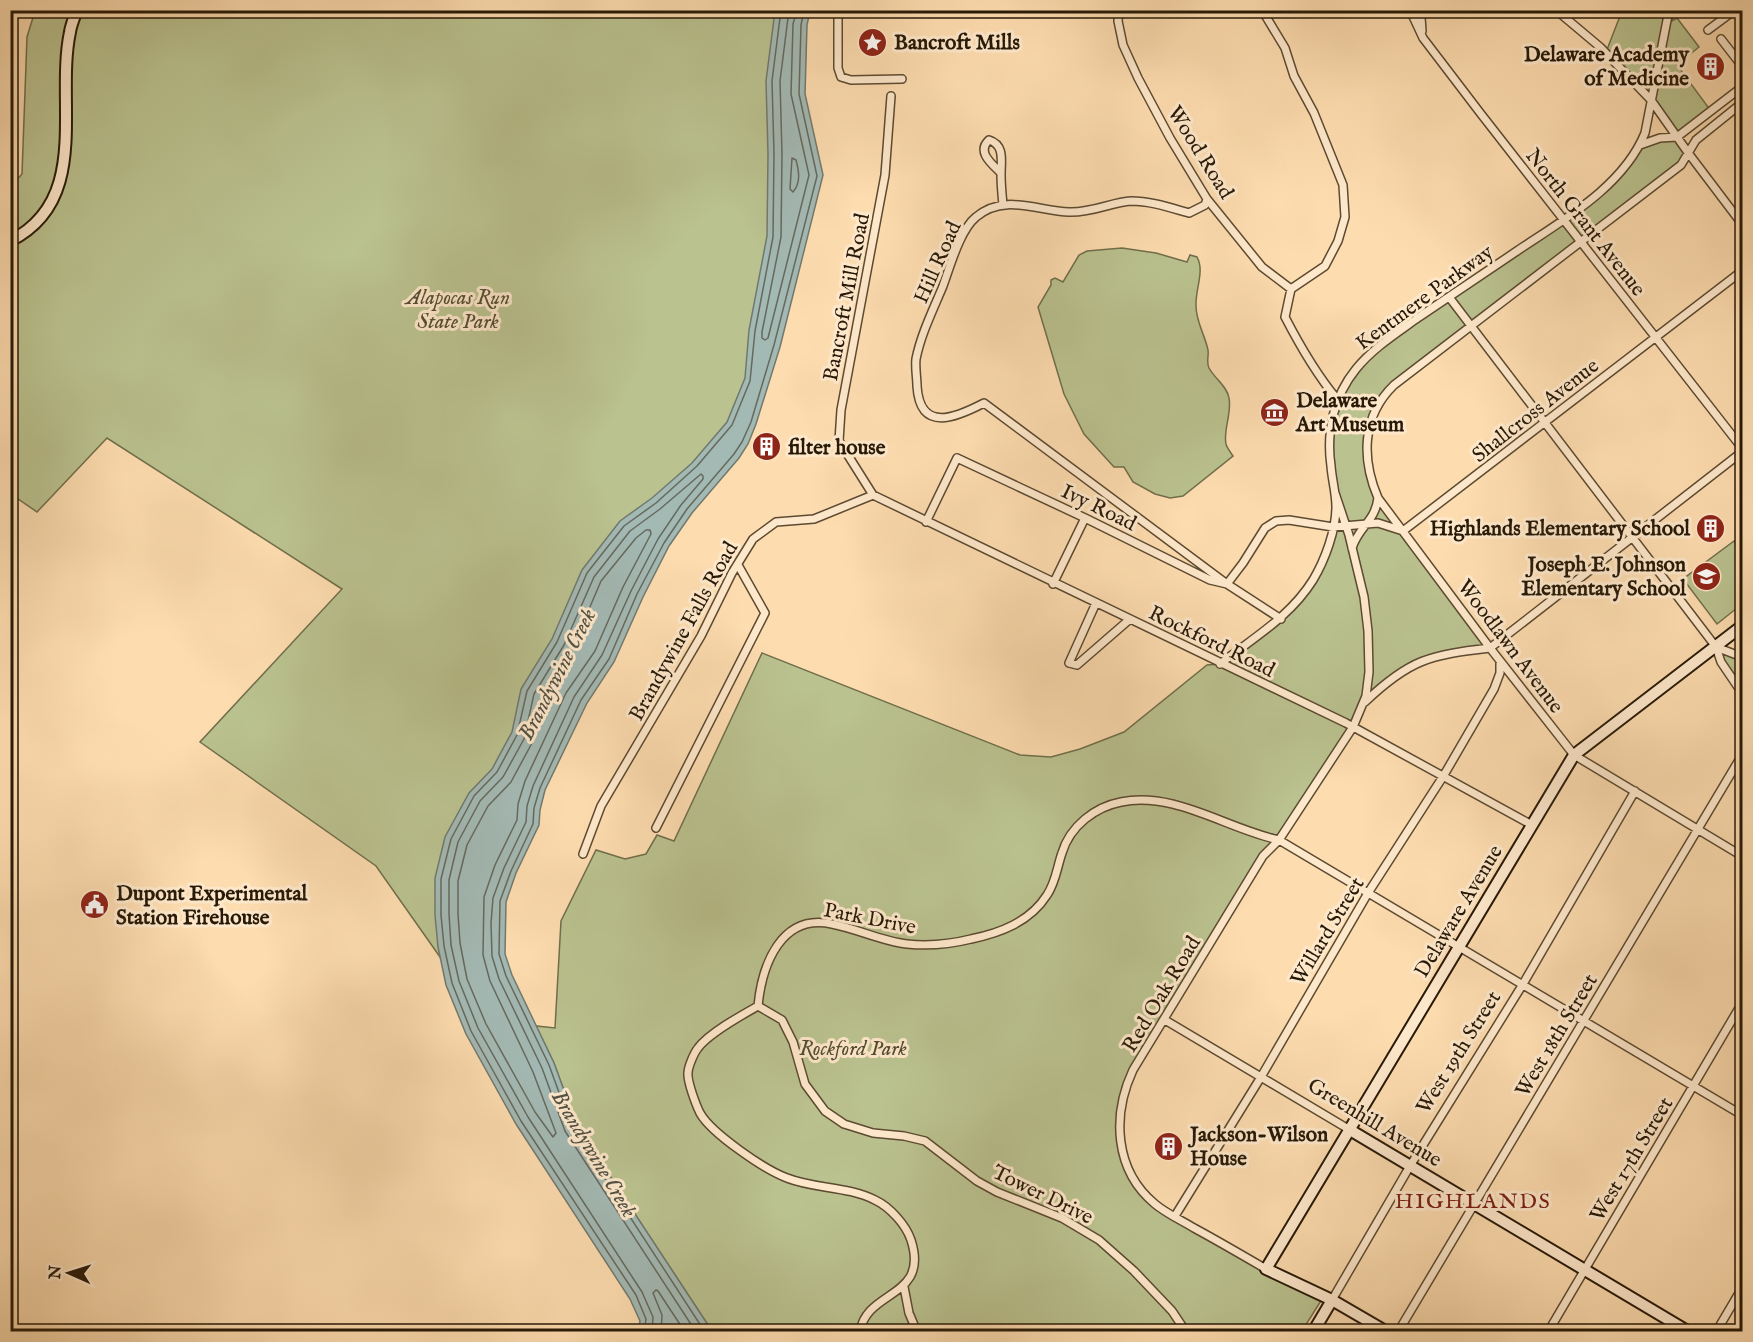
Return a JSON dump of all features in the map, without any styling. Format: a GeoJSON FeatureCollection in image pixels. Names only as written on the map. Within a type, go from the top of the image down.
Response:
{"type":"FeatureCollection","features":[{"type":"Feature","properties":{"kind":"street"},"geometry":{"type":"LineString","coordinates":[[10,241],[24,234],[39,220],[51,202],[63,174],[67,54],[70,32],[77,10]]}},
{"type":"Feature","properties":{"kind":"street"},"geometry":{"type":"LineString","coordinates":[[838,10],[838,68],[841,76],[851,80],[902,79]]}},
{"type":"Feature","properties":{"kind":"street","name":"Wood Road"},"geometry":{"type":"LineString","coordinates":[[1119,10],[1118,21],[1123,45],[1138,78],[1170,138],[1207,199],[1262,267],[1291,289]]}},
{"type":"Feature","properties":{"kind":"street"},"geometry":{"type":"LineString","coordinates":[[1262,10],[1285,48],[1294,76],[1314,113],[1343,185],[1345,217],[1338,241],[1325,266],[1291,289],[1285,317],[1299,345],[1337,399]]}},
{"type":"Feature","properties":{"kind":"street","name":"North Grant Avenue"},"geometry":{"type":"LineString","coordinates":[[1410,10],[1423,38],[1743,450]]}},
{"type":"Feature","properties":{"kind":"street"},"geometry":{"type":"LineString","coordinates":[[1423,38],[1420,17],[1424,10]]}},
{"type":"Feature","properties":{"kind":"street"},"geometry":{"type":"LineString","coordinates":[[1556,10],[1600,47],[1651,100],[1743,224]]}},
{"type":"Feature","properties":{"kind":"street","name":"Kentmere Parkway"},"geometry":{"type":"LineString","coordinates":[[1220,664],[1281,619],[1315,578],[1328,545],[1336,510],[1330,465],[1330,435],[1337,399],[1347,381],[1363,361],[1394,335],[1563,220],[1613,179],[1640,145],[1647,125],[1669,10]]}},
{"type":"Feature","properties":{"kind":"street"},"geometry":{"type":"LineString","coordinates":[[1708,30],[1735,10]]}},
{"type":"Feature","properties":{"kind":"street"},"geometry":{"type":"LineString","coordinates":[[1721,39],[1743,66]]}},
{"type":"Feature","properties":{"kind":"street"},"geometry":{"type":"LineString","coordinates":[[1640,145],[1660,138],[1677,137],[1743,87]]}},
{"type":"Feature","properties":{"kind":"street","name":"Bancroft Mill Road"},"geometry":{"type":"LineString","coordinates":[[873,495],[839,441],[841,410],[885,175],[891,96]]}},
{"type":"Feature","properties":{"kind":"street"},"geometry":{"type":"LineString","coordinates":[[1471,326],[1684,163],[1696,140],[1743,103]]}},
{"type":"Feature","properties":{"kind":"street"},"geometry":{"type":"LineString","coordinates":[[1001,174],[1002,205]]}},
{"type":"Feature","properties":{"kind":"street","name":"Hill Road"},"geometry":{"type":"LineString","coordinates":[[1207,199],[1205,205],[1189,213],[1155,204],[1130,201],[1093,210],[1068,212],[1026,205],[1002,205],[976,217],[959,245],[921,342],[916,362],[918,396],[923,408],[933,417],[951,418],[984,403],[1053,452],[1227,584]]}},
{"type":"Feature","properties":{"kind":"street","name":"Shallcross Avenue"},"geometry":{"type":"LineString","coordinates":[[1403,531],[1743,271]]}},
{"type":"Feature","properties":{"kind":"street"},"geometry":{"type":"LineString","coordinates":[[1449,297],[1716,647],[1721,662],[1743,693]]}},
{"type":"Feature","properties":{"kind":"street","name":"Woodlawn Avenue"},"geometry":{"type":"LineString","coordinates":[[1471,326],[1394,385],[1374,412],[1367,434],[1367,465],[1378,498],[1500,662],[1574,755],[1743,856]]}},
{"type":"Feature","properties":{"kind":"street"},"geometry":{"type":"LineString","coordinates":[[1490,648],[1743,450]]}},
{"type":"Feature","properties":{"kind":"street","name":"Ivy Road"},"geometry":{"type":"LineString","coordinates":[[926,522],[957,458],[1210,580],[1227,584]]}},
{"type":"Feature","properties":{"kind":"street","name":"Red Oak Road"},"geometry":{"type":"LineString","coordinates":[[1266,1269],[1154,1203],[1134,1179],[1122,1149],[1119,1127],[1121,1104],[1129,1080],[1263,856],[1279,840],[1353,727],[1364,704],[1369,672],[1364,597],[1347,526],[1335,493]]}},
{"type":"Feature","properties":{"kind":"street","name":"Rockford Road"},"geometry":{"type":"LineString","coordinates":[[873,495],[1053,584],[1353,727],[1532,825]]}},
{"type":"Feature","properties":{"kind":"street","name":"Brandywine Falls Road"},"geometry":{"type":"LineString","coordinates":[[583,854],[601,806],[701,636],[753,539],[776,522],[814,519],[873,495]]}},
{"type":"Feature","properties":{"kind":"street"},"geometry":{"type":"LineString","coordinates":[[1352,548],[1359,532],[1374,515],[1378,498]]}},
{"type":"Feature","properties":{"kind":"street"},"geometry":{"type":"LineString","coordinates":[[1053,584],[1085,518]]}},
{"type":"Feature","properties":{"kind":"street"},"geometry":{"type":"LineString","coordinates":[[1281,619],[1227,584],[1265,528],[1276,521],[1290,520],[1333,526],[1378,523],[1403,531]]}},
{"type":"Feature","properties":{"kind":"street"},"geometry":{"type":"LineString","coordinates":[[656,828],[765,613],[738,565]]}},
{"type":"Feature","properties":{"kind":"street"},"geometry":{"type":"LineString","coordinates":[[1096,603],[1069,663],[1077,665],[1130,619]]}},
{"type":"Feature","properties":{"kind":"street","name":"Delaware Avenue"},"geometry":{"type":"LineString","coordinates":[[1266,1269],[1574,755],[1743,626]]}},
{"type":"Feature","properties":{"kind":"street"},"geometry":{"type":"LineString","coordinates":[[1716,647],[1743,657]]}},
{"type":"Feature","properties":{"kind":"street","name":"Red Oak Road"},"geometry":{"type":"LineString","coordinates":[[1364,704],[1396,675],[1417,662],[1456,652],[1490,648]]}},
{"type":"Feature","properties":{"kind":"street","name":"Willard Street"},"geometry":{"type":"LineString","coordinates":[[1175,1216],[1261,1077],[1368,893],[1444,776],[1494,688],[1500,673],[1500,662]]}},
{"type":"Feature","properties":{"kind":"street","name":"West 18th Street"},"geometry":{"type":"LineString","coordinates":[[1398,1332],[1743,755]]}},
{"type":"Feature","properties":{"kind":"street","name":"West 19th Street"},"geometry":{"type":"LineString","coordinates":[[1313,1332],[1410,1166],[1523,984],[1635,791]]}},
{"type":"Feature","properties":{"kind":"street","name":"Park Drive"},"geometry":{"type":"LineString","coordinates":[[758,1006],[760,983],[774,950],[786,935],[801,926],[811,923],[832,924],[917,945],[970,939],[1002,930],[1021,921],[1038,908],[1053,887],[1062,851],[1073,831],[1089,816],[1107,806],[1132,800],[1162,801],[1253,834],[1279,840],[1743,1115]]}},
{"type":"Feature","properties":{"kind":"street","name":"West 17th Street"},"geometry":{"type":"LineString","coordinates":[[1548,1332],[1743,1003]]}},
{"type":"Feature","properties":{"kind":"street"},"geometry":{"type":"LineString","coordinates":[[758,1006],[727,1024],[698,1048],[687,1074],[701,1114],[718,1132],[765,1168],[788,1179],[845,1190],[876,1200],[898,1218],[910,1239],[914,1260],[909,1279],[904,1287],[870,1310],[860,1332]]}},
{"type":"Feature","properties":{"kind":"street","name":"Tower Drive"},"geometry":{"type":"LineString","coordinates":[[758,1006],[782,1020],[793,1042],[805,1084],[825,1111],[844,1124],[873,1133],[925,1141],[997,1192],[1062,1218],[1100,1240],[1172,1311],[1186,1332]]}},
{"type":"Feature","properties":{"kind":"street","name":"Greenhill Avenue"},"geometry":{"type":"LineString","coordinates":[[1165,1020],[1689,1332]]}},
{"type":"Feature","properties":{"kind":"street"},"geometry":{"type":"LineString","coordinates":[[1266,1269],[1332,1300],[1387,1332]]}},
{"type":"Feature","properties":{"kind":"street"},"geometry":{"type":"LineString","coordinates":[[904,1287],[909,1313],[917,1332]]}},
{"type":"Feature","properties":{"kind":"street"},"geometry":{"type":"LineString","coordinates":[[1716,1332],[1743,1288]]}},
{"type":"Feature","properties":{"kind":"green space","name":"Alapocas Run State Park"},"geometry":{"type":"Polygon","coordinates":[[[35,11],[796,11],[753,411],[661,531],[454,950],[440,957],[376,866],[200,742],[342,589],[107,438],[37,512],[11,494],[11,186],[22,174],[27,37],[35,11]]]}},
{"type":"Feature","properties":{"kind":"green space"},"geometry":{"type":"Polygon","coordinates":[[[1622,11],[1674,11],[1672,21],[1677,18],[1699,47],[1677,65],[1711,111],[1677,137],[1651,100],[1606,52],[1622,11]]]}},
{"type":"Feature","properties":{"kind":"green space","name":"Rockford Park"},"geometry":{"type":"Polygon","coordinates":[[[1677,137],[1689,154],[1684,163],[1387,392],[1367,434],[1374,489],[1490,648],[1417,662],[1364,704],[1353,727],[1270,847],[1133,1070],[1119,1116],[1129,1170],[1154,1203],[1266,1269],[1324,1296],[1302,1331],[712,1331],[577,1126],[554,1063],[536,1026],[555,1028],[561,921],[596,850],[625,859],[646,854],[657,835],[674,841],[762,653],[1020,755],[1051,757],[1080,749],[1124,732],[1207,665],[1220,664],[1281,619],[1315,578],[1333,527],[1346,526],[1338,503],[1330,435],[1347,381],[1376,349],[1563,220],[1613,179],[1640,145],[1677,137]]]}},
{"type":"Feature","properties":{"kind":"green space"},"geometry":{"type":"Polygon","coordinates":[[[1122,248],[1156,253],[1187,262],[1190,255],[1197,257],[1199,262],[1196,312],[1208,350],[1208,366],[1226,390],[1229,398],[1225,439],[1233,456],[1183,496],[1170,498],[1155,494],[1133,482],[1124,467],[1114,467],[1084,434],[1064,394],[1038,307],[1051,285],[1051,280],[1055,278],[1063,282],[1079,255],[1087,251],[1122,248]]]}},
{"type":"Feature","properties":{"kind":"green space"},"geometry":{"type":"Polygon","coordinates":[[[1734,541],[1742,552],[1742,604],[1717,624],[1683,579],[1734,541]]]}},
{"type":"Feature","properties":{"kind":"green space"},"geometry":{"type":"Polygon","coordinates":[[[1716,647],[1742,657],[1742,693],[1716,647]]]}},
{"type":"Feature","properties":{"kind":"water","name":"Brandywine Creek"},"geometry":{"type":"Polygon","coordinates":[[[775,11],[810,11],[807,25],[805,94],[823,175],[780,347],[748,444],[739,458],[692,513],[669,546],[614,662],[587,703],[545,790],[539,825],[516,873],[506,902],[505,954],[512,975],[554,1063],[577,1126],[712,1331],[638,1331],[640,1321],[630,1299],[516,1124],[466,1034],[446,985],[438,947],[435,878],[445,837],[469,793],[492,769],[512,732],[521,689],[552,639],[582,570],[620,521],[652,498],[692,463],[727,422],[745,378],[749,330],[767,236],[766,81],[775,11]]]}},
{"type":"Feature","properties":{"kind":"place","name":"Bancroft Mills"},"geometry":{"type":"Point","coordinates":[873,42]}},
{"type":"Feature","properties":{"kind":"place","name":"Delaware Academy of Medicine"},"geometry":{"type":"Point","coordinates":[1710,66]}},
{"type":"Feature","properties":{"kind":"place","name":"Delaware Art Museum"},"geometry":{"type":"Point","coordinates":[1275,412]}},
{"type":"Feature","properties":{"kind":"place","name":"filter house"},"geometry":{"type":"Point","coordinates":[767,447]}},
{"type":"Feature","properties":{"kind":"place","name":"Highlands Elementary School"},"geometry":{"type":"Point","coordinates":[1711,528]}},
{"type":"Feature","properties":{"kind":"place","name":"Joseph E. Johnson Elementary School"},"geometry":{"type":"Point","coordinates":[1707,576]}},
{"type":"Feature","properties":{"kind":"place","name":"Dupont Experimental Station Firehouse"},"geometry":{"type":"Point","coordinates":[95,905]}},
{"type":"Feature","properties":{"kind":"place","name":"Jackson-Wilson House"},"geometry":{"type":"Point","coordinates":[1169,1146]}},
{"type":"Feature","properties":{"kind":"district","name":"HIGHLANDS"},"geometry":{"type":"Point","coordinates":[1473,1200]}}]}
